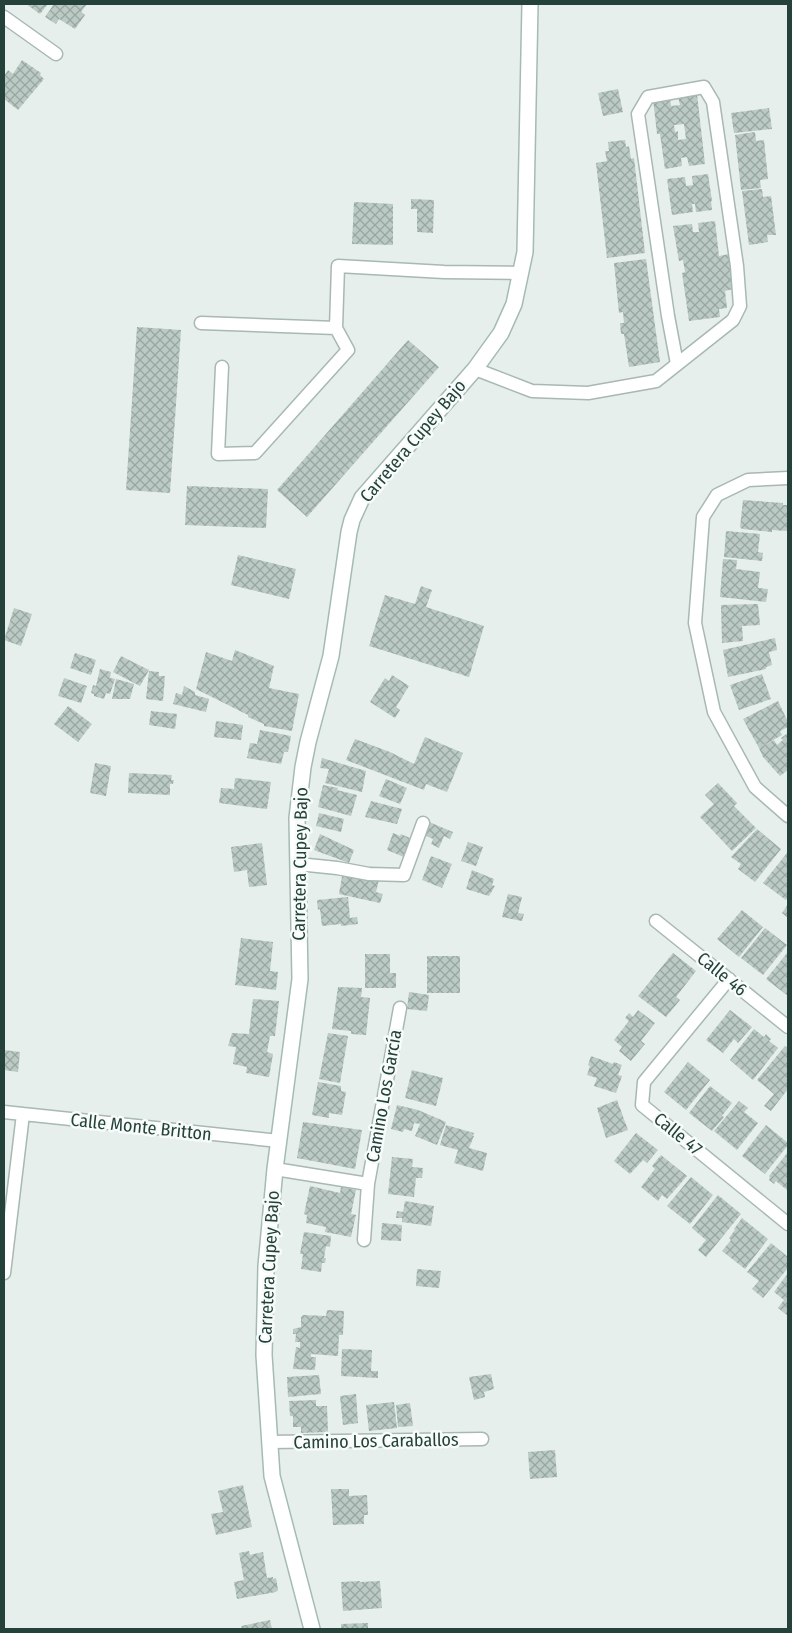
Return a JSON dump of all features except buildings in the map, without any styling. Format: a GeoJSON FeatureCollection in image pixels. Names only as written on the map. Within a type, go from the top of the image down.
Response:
{"type":"FeatureCollection","features":[{"type":"Feature","properties":{"kind":"street","name":"Carretera Cupey Bajo"},"geometry":{"type":"LineString","coordinates":[[312,1629],[272,1476],[264,1354],[266,1266],[275,1169],[300,980],[297,818],[303,767],[331,656],[349,532],[362,498],[475,369],[501,333],[514,304],[525,252],[530,4]]}},
{"type":"Feature","properties":{"kind":"street"},"geometry":{"type":"LineString","coordinates":[[4,17],[56,54]]}},
{"type":"Feature","properties":{"kind":"street"},"geometry":{"type":"LineString","coordinates":[[475,369],[532,392],[588,392],[656,381],[678,364],[733,320],[740,306],[737,266],[713,102],[704,88],[648,97],[638,114],[668,316],[678,364]]}},
{"type":"Feature","properties":{"kind":"street"},"geometry":{"type":"LineString","coordinates":[[222,367],[218,454],[255,453],[348,350],[336,328],[338,266],[444,272],[521,273]]}},
{"type":"Feature","properties":{"kind":"street"},"geometry":{"type":"LineString","coordinates":[[201,323],[336,328]]}},
{"type":"Feature","properties":{"kind":"street"},"geometry":{"type":"LineString","coordinates":[[788,478],[748,480],[716,494],[703,517],[695,623],[714,712],[755,787],[788,816]]}},
{"type":"Feature","properties":{"kind":"street"},"geometry":{"type":"LineString","coordinates":[[298,864],[369,874],[404,875],[423,823]]}},
{"type":"Feature","properties":{"kind":"street","name":"Calle 46"},"geometry":{"type":"LineString","coordinates":[[656,921],[788,1027]]}},
{"type":"Feature","properties":{"kind":"street","name":"Calle 47"},"geometry":{"type":"LineString","coordinates":[[729,979],[644,1082],[642,1105],[788,1224]]}},
{"type":"Feature","properties":{"kind":"street","name":"Camino Los García"},"geometry":{"type":"LineString","coordinates":[[364,1240],[368,1184],[400,1008]]}},
{"type":"Feature","properties":{"kind":"street","name":"Calle Monte Britton"},"geometry":{"type":"LineString","coordinates":[[4,1112],[279,1141]]}},
{"type":"Feature","properties":{"kind":"street"},"geometry":{"type":"LineString","coordinates":[[4,1273],[23,1114]]}},
{"type":"Feature","properties":{"kind":"street","name":"Camino Los García"},"geometry":{"type":"LineString","coordinates":[[275,1169],[368,1184]]}},
{"type":"Feature","properties":{"kind":"street","name":"Camino Los Caraballos"},"geometry":{"type":"LineString","coordinates":[[270,1442],[482,1439]]}}]}
